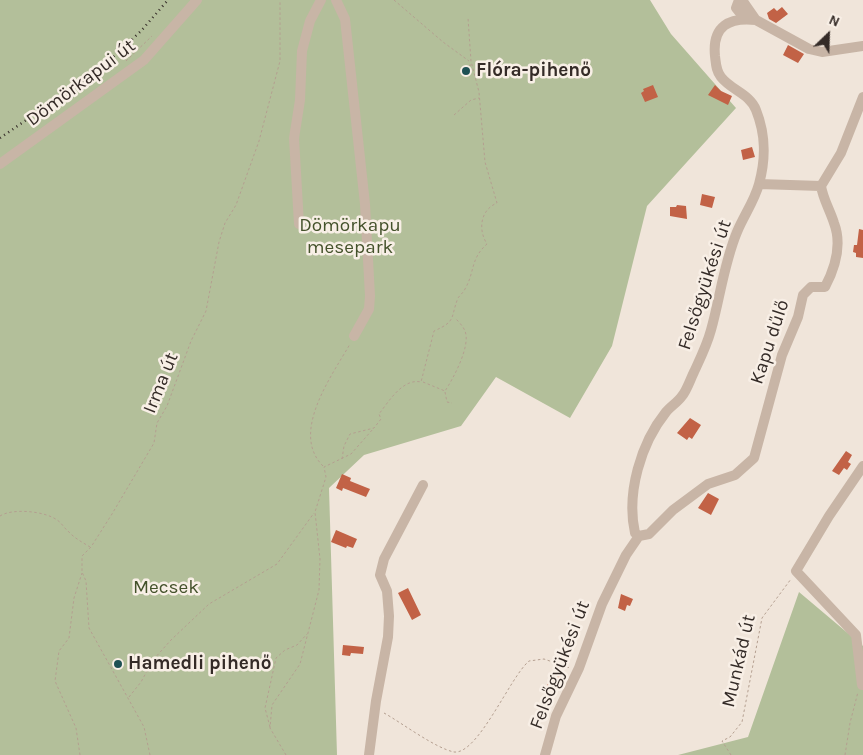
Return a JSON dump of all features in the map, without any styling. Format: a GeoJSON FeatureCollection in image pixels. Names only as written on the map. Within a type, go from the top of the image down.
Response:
{"type":"FeatureCollection","features":[{"type":"Feature","properties":{"kind":"street","name":"Dömörkapui út"},"geometry":{"type":"LineString","coordinates":[[0,164],[144,60],[197,0]]}},
{"type":"Feature","properties":{"kind":"street"},"geometry":{"type":"LineString","coordinates":[[299,224],[294,138],[300,100],[302,51],[310,21],[321,0]]}},
{"type":"Feature","properties":{"kind":"street"},"geometry":{"type":"LineString","coordinates":[[336,0],[345,19],[366,204],[369,310],[354,336]]}},
{"type":"Feature","properties":{"kind":"street"},"geometry":{"type":"LineString","coordinates":[[756,20],[740,0],[736,8],[744,18],[756,20],[809,49],[822,52],[863,46]]}},
{"type":"Feature","properties":{"kind":"street","name":"Felsőgyükési út"},"geometry":{"type":"LineString","coordinates":[[545,755],[556,716],[578,671],[602,604],[626,555],[639,536],[635,533],[632,520],[636,480],[644,451],[666,413],[683,396],[694,371],[711,330],[719,290],[737,232],[750,209],[759,184],[765,153],[763,128],[750,100],[723,79],[717,71],[715,57],[714,44],[719,30],[734,20],[744,18]]}},
{"type":"Feature","properties":{"kind":"street"},"geometry":{"type":"LineString","coordinates":[[759,184],[821,186],[841,153],[863,97]]}},
{"type":"Feature","properties":{"kind":"street","name":"Kapu dűlő"},"geometry":{"type":"LineString","coordinates":[[639,536],[649,534],[673,510],[708,484],[735,474],[754,458],[782,355],[798,317],[803,295],[811,287],[825,287],[837,254],[837,230],[823,197],[821,186]]}},
{"type":"Feature","properties":{"kind":"street"},"geometry":{"type":"LineString","coordinates":[[862,684],[856,635],[796,571],[829,516],[863,466]]}},
{"type":"Feature","properties":{"kind":"street"},"geometry":{"type":"LineString","coordinates":[[369,755],[375,707],[388,637],[387,591],[380,575],[384,559],[423,485]]}},
{"type":"Feature","properties":{"kind":"path","name":"Irma út"},"geometry":{"type":"LineString","coordinates":[[150,755],[144,727],[89,628],[86,581],[82,572],[82,556],[91,547],[154,443],[157,423],[206,311],[219,242],[226,223],[236,205],[275,85],[280,61],[280,0]]}},
{"type":"Feature","properties":{"kind":"path"},"geometry":{"type":"LineString","coordinates":[[394,0],[443,42],[471,62]]}},
{"type":"Feature","properties":{"kind":"path"},"geometry":{"type":"LineString","coordinates":[[422,382],[434,330],[443,327],[454,317],[459,296],[465,291],[478,252],[487,244],[482,229],[482,217],[492,205],[497,203],[485,162],[479,98],[471,62],[468,18]]}},
{"type":"Feature","properties":{"kind":"path"},"geometry":{"type":"LineString","coordinates":[[121,66],[154,34]]}},
{"type":"Feature","properties":{"kind":"path"},"geometry":{"type":"LineString","coordinates":[[466,68],[466,66],[472,65]]}},
{"type":"Feature","properties":{"kind":"path"},"geometry":{"type":"LineString","coordinates":[[454,115],[471,100],[479,98]]}},
{"type":"Feature","properties":{"kind":"path"},"geometry":{"type":"LineString","coordinates":[[452,403],[447,402],[444,395],[458,367],[465,346],[465,331],[454,317]]}},
{"type":"Feature","properties":{"kind":"path"},"geometry":{"type":"LineString","coordinates":[[129,698],[141,682],[153,660],[171,640],[209,604],[277,564],[315,512],[326,477],[324,467],[312,451],[310,430],[323,388],[354,336]]}},
{"type":"Feature","properties":{"kind":"path"},"geometry":{"type":"LineString","coordinates":[[324,467],[351,454],[381,419],[378,414],[406,384],[413,380],[445,392]]}},
{"type":"Feature","properties":{"kind":"path"},"geometry":{"type":"LineString","coordinates":[[342,459],[344,446],[350,434],[374,428]]}},
{"type":"Feature","properties":{"kind":"path"},"geometry":{"type":"LineString","coordinates":[[0,516],[4,513],[27,512],[57,519],[80,542],[91,547]]}},
{"type":"Feature","properties":{"kind":"path"},"geometry":{"type":"LineString","coordinates":[[270,728],[272,705],[300,664],[319,590],[320,560],[315,512]]}},
{"type":"Feature","properties":{"kind":"path","name":"Munkád út"},"geometry":{"type":"LineString","coordinates":[[731,755],[722,741],[730,737],[742,722],[762,618],[796,571]]}},
{"type":"Feature","properties":{"kind":"path"},"geometry":{"type":"LineString","coordinates":[[80,755],[76,728],[55,681],[59,650],[69,638],[74,598],[82,572]]}},
{"type":"Feature","properties":{"kind":"path"},"geometry":{"type":"LineString","coordinates":[[286,755],[270,728],[265,708],[276,658],[297,645],[308,634]]}},
{"type":"Feature","properties":{"kind":"path"},"geometry":{"type":"LineString","coordinates":[[375,707],[441,747],[457,753],[462,752],[474,743],[512,679],[529,661],[544,659],[578,671]]}},
{"type":"Feature","properties":{"kind":"path"},"geometry":{"type":"LineString","coordinates":[[845,755],[855,699],[862,684]]}},
{"type":"Feature","properties":{"kind":"green space","name":"Mecsek"},"geometry":{"type":"Polygon","coordinates":[[[0,0],[650,0],[671,34],[736,108],[647,206],[612,346],[570,418],[496,377],[461,426],[364,455],[329,488],[337,755],[0,755],[0,0]]]}},
{"type":"Feature","properties":{"kind":"green space"},"geometry":{"type":"Polygon","coordinates":[[[799,592],[863,646],[863,755],[678,755],[748,737],[799,592]]]}},
{"type":"Feature","properties":{"kind":"building"},"geometry":{"type":"Polygon","coordinates":[[[782,7],[788,14],[776,23],[769,19],[767,13],[774,8],[777,11],[782,7]]]}},
{"type":"Feature","properties":{"kind":"building"},"geometry":{"type":"Polygon","coordinates":[[[788,45],[804,54],[798,63],[783,55],[788,45]]]}},
{"type":"Feature","properties":{"kind":"building"},"geometry":{"type":"Polygon","coordinates":[[[653,85],[658,97],[645,102],[641,93],[644,91],[643,89],[653,85]]]}},
{"type":"Feature","properties":{"kind":"building"},"geometry":{"type":"Polygon","coordinates":[[[715,85],[721,91],[732,96],[728,105],[708,95],[715,85]]]}},
{"type":"Feature","properties":{"kind":"building"},"geometry":{"type":"Polygon","coordinates":[[[752,147],[755,157],[743,160],[741,150],[752,147]]]}},
{"type":"Feature","properties":{"kind":"building"},"geometry":{"type":"Polygon","coordinates":[[[702,194],[715,197],[712,208],[700,205],[702,194]]]}},
{"type":"Feature","properties":{"kind":"building"},"geometry":{"type":"Polygon","coordinates":[[[677,205],[686,206],[687,219],[670,216],[670,207],[676,207],[677,205]]]}},
{"type":"Feature","properties":{"kind":"building"},"geometry":{"type":"Polygon","coordinates":[[[859,229],[863,230],[863,258],[856,257],[856,253],[853,252],[854,245],[857,245],[859,229]]]}},
{"type":"Feature","properties":{"kind":"building"},"geometry":{"type":"Polygon","coordinates":[[[690,418],[701,425],[692,439],[689,437],[687,440],[677,433],[690,418]]]}},
{"type":"Feature","properties":{"kind":"building"},"geometry":{"type":"Polygon","coordinates":[[[846,451],[852,455],[848,462],[851,464],[847,470],[844,468],[839,475],[832,471],[846,451]]]}},
{"type":"Feature","properties":{"kind":"building"},"geometry":{"type":"Polygon","coordinates":[[[342,474],[351,478],[350,481],[370,489],[366,497],[343,488],[342,491],[336,488],[342,474]]]}},
{"type":"Feature","properties":{"kind":"building"},"geometry":{"type":"Polygon","coordinates":[[[708,493],[719,499],[711,515],[698,508],[708,493]]]}},
{"type":"Feature","properties":{"kind":"building"},"geometry":{"type":"Polygon","coordinates":[[[336,530],[357,539],[353,548],[347,546],[346,548],[331,542],[336,530]]]}},
{"type":"Feature","properties":{"kind":"building"},"geometry":{"type":"Polygon","coordinates":[[[408,588],[421,615],[412,620],[398,593],[408,588]]]}},
{"type":"Feature","properties":{"kind":"building"},"geometry":{"type":"Polygon","coordinates":[[[621,594],[633,599],[630,606],[627,605],[625,611],[618,608],[621,594]]]}},
{"type":"Feature","properties":{"kind":"building"},"geometry":{"type":"Polygon","coordinates":[[[343,645],[364,647],[363,654],[351,653],[350,656],[342,655],[343,645]]]}},
{"type":"Feature","properties":{"kind":"building"},"geometry":{"type":"Polygon","coordinates":[[[553,673],[562,677],[556,692],[546,688],[553,673]]]}},
{"type":"Feature","properties":{"kind":"railway"},"geometry":{"type":"LineString","coordinates":[[0,138],[98,71],[141,31],[168,0]]}},
{"type":"Feature","properties":{"kind":"place","name":"Flóra-pihenő"},"geometry":{"type":"Point","coordinates":[466,71]}},
{"type":"Feature","properties":{"kind":"place","name":"Hamedli pihenő"},"geometry":{"type":"Point","coordinates":[118,664]}},
{"type":"Feature","properties":{"kind":"park label","name":"Dömörkapu mesepark"},"geometry":{"type":"Point","coordinates":[350,237]}}]}
